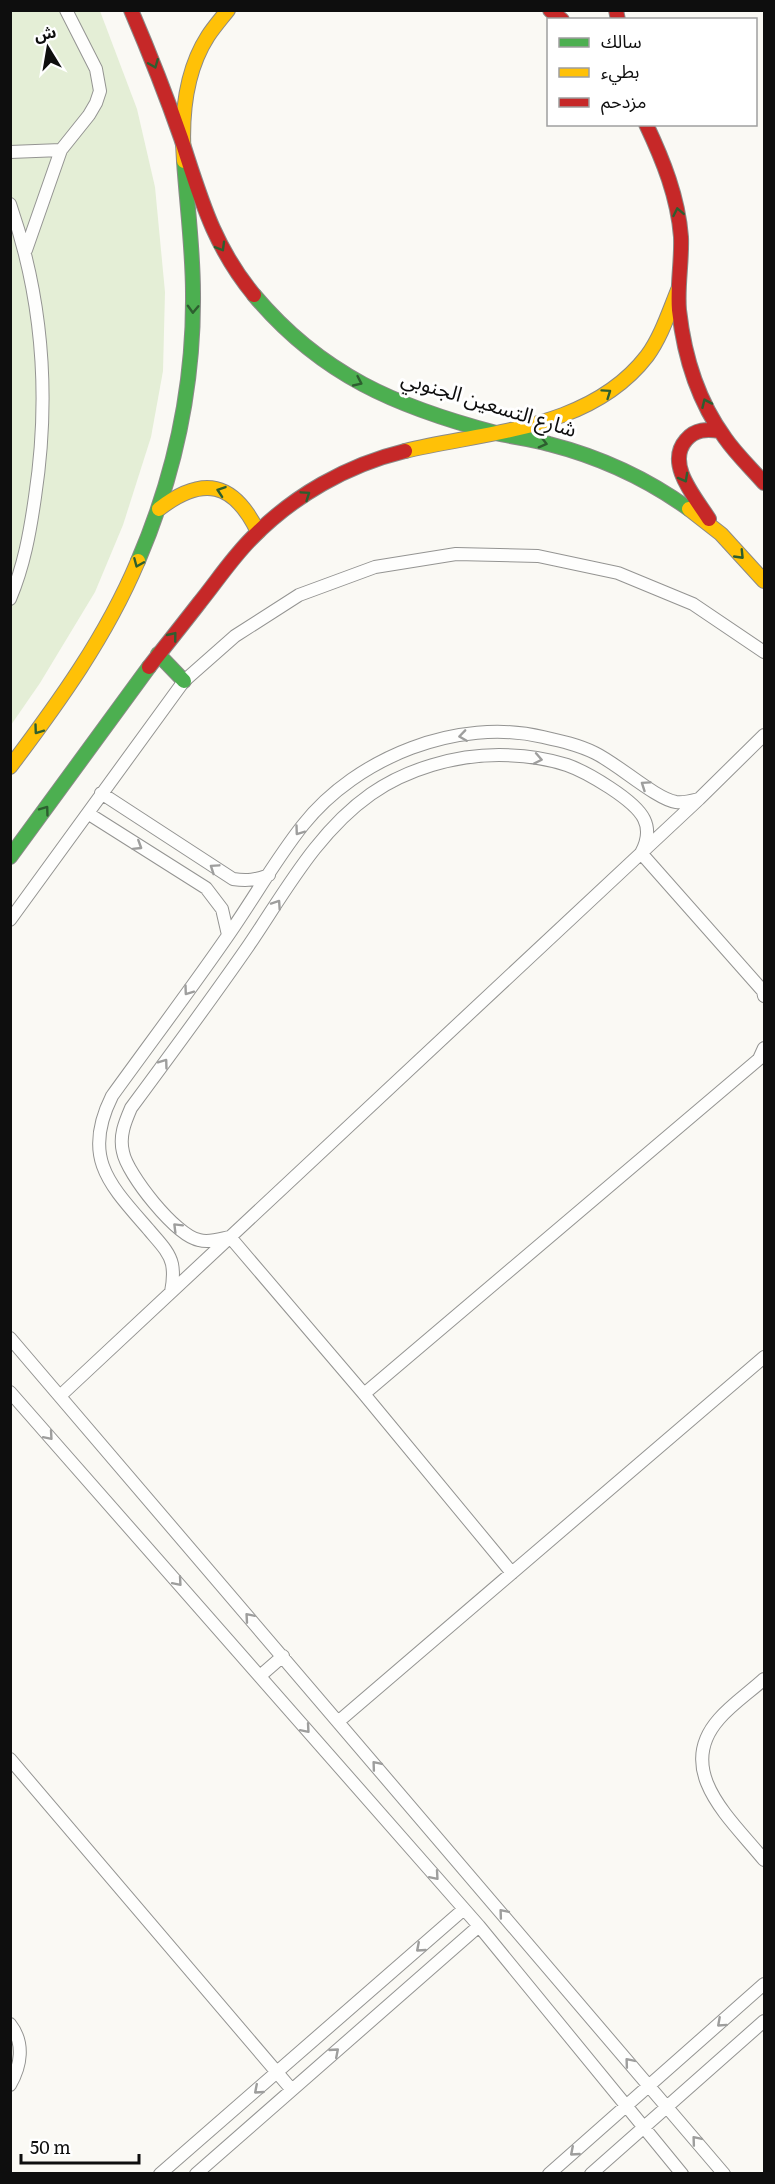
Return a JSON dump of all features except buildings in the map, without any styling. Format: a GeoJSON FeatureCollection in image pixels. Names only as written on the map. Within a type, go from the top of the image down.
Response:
{"type":"FeatureCollection","features":[{"type":"Feature","properties":{"kind":"street"},"geometry":{"type":"LineString","coordinates":[[26,250],[61,150],[89,115],[100,91],[96,69],[66,10]]}},
{"type":"Feature","properties":{"kind":"street","name":"شارع التسعين الجنوبي"},"geometry":{"type":"LineString","coordinates":[[131,10],[182,140],[196,191],[212,232],[233,268],[287,331],[348,378],[397,400],[493,432],[539,441],[613,465],[643,479],[715,529],[765,581]]}},
{"type":"Feature","properties":{"kind":"street"},"geometry":{"type":"LineString","coordinates":[[10,767],[82,669],[102,635],[138,563],[159,509],[183,411],[192,332],[192,252],[182,140],[183,110],[190,76],[203,45],[228,10]]}},
{"type":"Feature","properties":{"kind":"street"},"geometry":{"type":"LineString","coordinates":[[647,126],[673,186],[680,220],[681,256],[678,290],[681,322],[689,358],[702,395],[720,431],[765,483]]}},
{"type":"Feature","properties":{"kind":"street"},"geometry":{"type":"LineString","coordinates":[[10,152],[61,150]]}},
{"type":"Feature","properties":{"kind":"street"},"geometry":{"type":"LineString","coordinates":[[10,204],[26,250],[44,384],[43,429],[29,539],[10,599]]}},
{"type":"Feature","properties":{"kind":"street"},"geometry":{"type":"LineString","coordinates":[[10,857],[158,654],[258,532],[310,492],[360,465],[400,450],[552,420],[579,410],[604,396],[627,378],[646,357],[662,329],[678,290]]}},
{"type":"Feature","properties":{"kind":"street"},"geometry":{"type":"LineString","coordinates":[[715,529],[682,475],[678,459],[682,443],[695,432],[720,431]]}},
{"type":"Feature","properties":{"kind":"street"},"geometry":{"type":"LineString","coordinates":[[159,509],[168,500],[190,489],[212,488],[233,495],[242,503],[249,511],[258,532]]}},
{"type":"Feature","properties":{"kind":"street"},"geometry":{"type":"LineString","coordinates":[[10,920],[184,681],[235,636],[299,595],[375,567],[456,554],[538,556],[618,573],[693,604],[765,652]]}},
{"type":"Feature","properties":{"kind":"street"},"geometry":{"type":"LineString","coordinates":[[158,654],[184,681]]}},
{"type":"Feature","properties":{"kind":"street"},"geometry":{"type":"LineString","coordinates":[[171,1292],[174,1277],[172,1263],[166,1250],[117,1192],[106,1175],[100,1155],[99,1135],[103,1114],[112,1096],[228,935],[304,824],[330,797],[359,775],[400,753],[426,743],[462,735],[499,732],[527,734],[573,743],[617,765],[665,799],[688,802],[699,799]]}},
{"type":"Feature","properties":{"kind":"street"},"geometry":{"type":"LineString","coordinates":[[60,1396],[765,735]]}},
{"type":"Feature","properties":{"kind":"street"},"geometry":{"type":"LineString","coordinates":[[230,1237],[214,1241],[199,1240],[184,1234],[173,1224],[135,1179],[127,1166],[122,1151],[125,1122],[131,1108],[247,948],[322,838],[345,814],[372,793],[401,777],[432,765],[465,757],[499,755],[533,758],[566,765],[586,773],[639,811],[644,819],[648,836],[641,853]]}},
{"type":"Feature","properties":{"kind":"street"},"geometry":{"type":"LineString","coordinates":[[101,793],[233,879],[257,880],[268,875]]}},
{"type":"Feature","properties":{"kind":"street"},"geometry":{"type":"LineString","coordinates":[[89,814],[206,888],[222,909],[228,935]]}},
{"type":"Feature","properties":{"kind":"street"},"geometry":{"type":"LineString","coordinates":[[641,853],[765,996]]}},
{"type":"Feature","properties":{"kind":"street"},"geometry":{"type":"LineString","coordinates":[[364,1394],[759,1059],[765,1048]]}},
{"type":"Feature","properties":{"kind":"street"},"geometry":{"type":"LineString","coordinates":[[230,1237],[512,1573]]}},
{"type":"Feature","properties":{"kind":"street"},"geometry":{"type":"LineString","coordinates":[[10,1338],[724,2174]]}},
{"type":"Feature","properties":{"kind":"street"},"geometry":{"type":"LineString","coordinates":[[339,1721],[765,1357]]}},
{"type":"Feature","properties":{"kind":"street"},"geometry":{"type":"LineString","coordinates":[[10,1392],[479,1926],[682,2174]]}},
{"type":"Feature","properties":{"kind":"street"},"geometry":{"type":"LineString","coordinates":[[260,1676],[283,1656]]}},
{"type":"Feature","properties":{"kind":"street"},"geometry":{"type":"LineString","coordinates":[[765,1679],[720,1718],[710,1732],[704,1747],[702,1763],[711,1794],[765,1860]]}},
{"type":"Feature","properties":{"kind":"street"},"geometry":{"type":"LineString","coordinates":[[10,1760],[292,2090]]}},
{"type":"Feature","properties":{"kind":"street"},"geometry":{"type":"LineString","coordinates":[[160,2174],[464,1910]]}},
{"type":"Feature","properties":{"kind":"street"},"geometry":{"type":"LineString","coordinates":[[196,2174],[479,1926]]}},
{"type":"Feature","properties":{"kind":"street"},"geometry":{"type":"LineString","coordinates":[[549,2174],[765,1984]]}},
{"type":"Feature","properties":{"kind":"street"},"geometry":{"type":"LineString","coordinates":[[591,2174],[765,2021]]}},
{"type":"Feature","properties":{"kind":"street"},"geometry":{"type":"LineString","coordinates":[[10,2024],[19,2042],[20,2057],[18,2072],[10,2085]]}},
{"type":"Feature","properties":{"kind":"green space"},"geometry":{"type":"Polygon","coordinates":[[[11,11],[100,11],[137,109],[155,187],[165,292],[163,371],[151,437],[123,525],[95,592],[40,683],[11,725],[11,11]]]}},
{"type":"Feature","properties":{"kind":"traffic: fast"},"geometry":{"type":"LineString","coordinates":[[138,561],[162,497],[171,464],[186,396],[190,362],[193,276],[184,161]]}},
{"type":"Feature","properties":{"kind":"traffic: fast"},"geometry":{"type":"LineString","coordinates":[[254,295],[306,347],[363,384],[426,412],[460,423],[586,455],[639,478],[689,509]]}},
{"type":"Feature","properties":{"kind":"traffic: fast"},"geometry":{"type":"LineString","coordinates":[[158,654],[184,681]]}},
{"type":"Feature","properties":{"kind":"traffic: fast"},"geometry":{"type":"LineString","coordinates":[[10,857],[149,667]]}},
{"type":"Feature","properties":{"kind":"traffic: slow"},"geometry":{"type":"LineString","coordinates":[[184,161],[183,129],[189,81],[200,50],[228,10]]}},
{"type":"Feature","properties":{"kind":"traffic: slow"},"geometry":{"type":"LineString","coordinates":[[405,451],[536,424],[597,399],[624,381],[647,356],[661,333],[678,290]]}},
{"type":"Feature","properties":{"kind":"traffic: slow"},"geometry":{"type":"LineString","coordinates":[[159,509],[190,491],[203,488],[216,489],[228,494],[239,503],[258,532]]}},
{"type":"Feature","properties":{"kind":"traffic: slow"},"geometry":{"type":"LineString","coordinates":[[689,509],[721,534],[764,581]]}},
{"type":"Feature","properties":{"kind":"traffic: slow"},"geometry":{"type":"LineString","coordinates":[[10,767],[80,668],[111,616],[138,561]]}},
{"type":"Feature","properties":{"kind":"traffic: jam"},"geometry":{"type":"LineString","coordinates":[[131,10],[181,138],[210,221],[228,258],[254,295]]}},
{"type":"Feature","properties":{"kind":"traffic: jam"},"geometry":{"type":"LineString","coordinates":[[550,10],[560,18]]}},
{"type":"Feature","properties":{"kind":"traffic: jam"},"geometry":{"type":"LineString","coordinates":[[616,10],[618,18]]}},
{"type":"Feature","properties":{"kind":"traffic: jam"},"geometry":{"type":"LineString","coordinates":[[647,126],[664,165],[677,208],[681,237],[679,310],[684,344],[694,377],[715,424],[734,450],[764,483]]}},
{"type":"Feature","properties":{"kind":"traffic: jam"},"geometry":{"type":"LineString","coordinates":[[709,519],[685,481],[679,460],[680,449],[686,440],[697,432],[720,431]]}},
{"type":"Feature","properties":{"kind":"traffic: jam"},"geometry":{"type":"LineString","coordinates":[[149,667],[238,553],[268,523],[322,484],[362,465],[405,451]]}}]}
